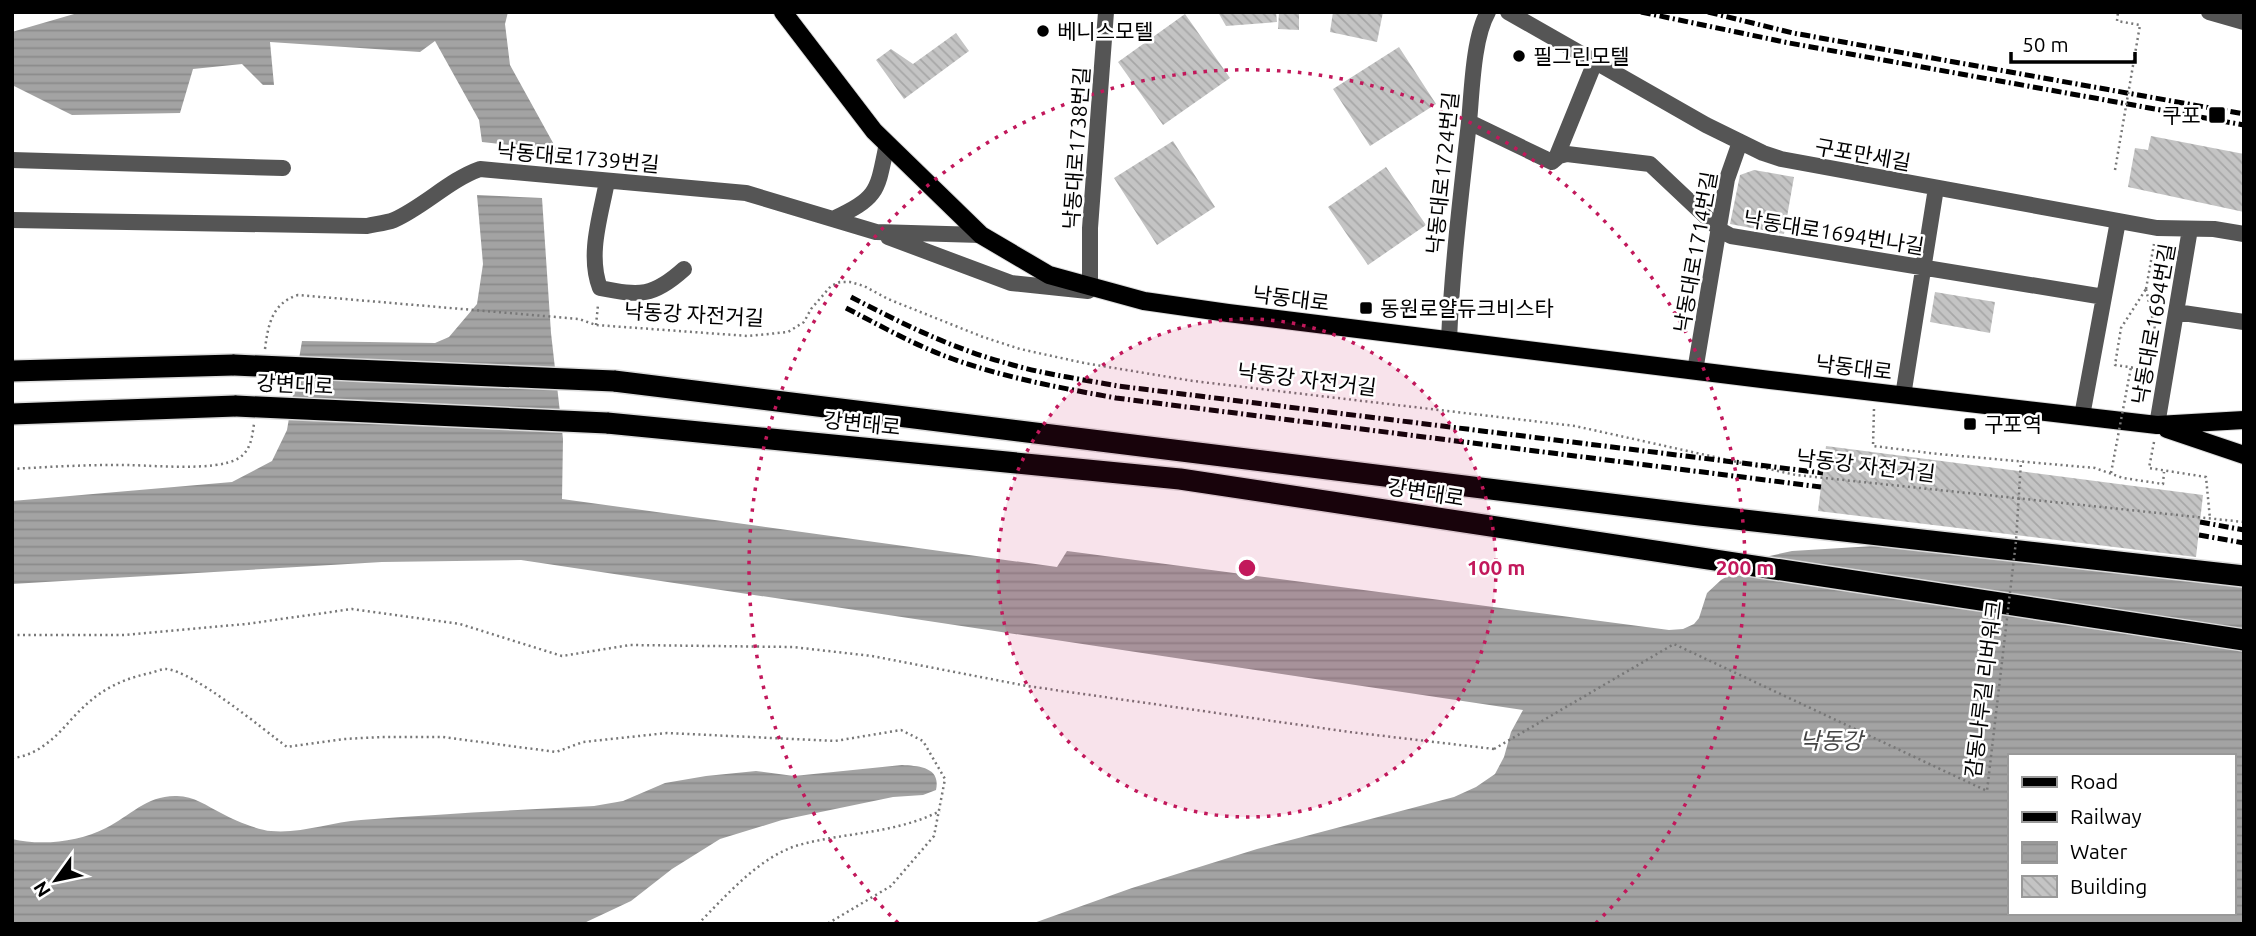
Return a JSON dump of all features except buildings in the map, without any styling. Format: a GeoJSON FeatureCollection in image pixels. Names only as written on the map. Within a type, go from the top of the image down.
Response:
{"type":"FeatureCollection","features":[{"type":"Feature","properties":{"kind":"highway","name":"강변대로"},"geometry":{"type":"LineString","coordinates":[[12,371],[234,365],[614,382],[1700,515],[2244,576]]}},
{"type":"Feature","properties":{"kind":"highway","name":"강변대로"},"geometry":{"type":"LineString","coordinates":[[12,414],[236,406],[607,423],[1180,479],[2244,640]]}},
{"type":"Feature","properties":{"kind":"main road","name":"낙동대로"},"geometry":{"type":"LineString","coordinates":[[782,12],[874,131],[981,235],[1049,275],[1090,288],[1168,305],[1903,396],[2157,425],[2244,420]]}},
{"type":"Feature","properties":{"kind":"main road","name":"낙동대로"},"geometry":{"type":"LineString","coordinates":[[2157,425],[2244,454]]}},
{"type":"Feature","properties":{"kind":"street","name":"낙동대로1738번길"},"geometry":{"type":"LineString","coordinates":[[1090,288],[1090,228],[1107,12]]}},
{"type":"Feature","properties":{"kind":"street","name":"낙동대로1724번길"},"geometry":{"type":"LineString","coordinates":[[1449,340],[1451,284],[1469,122],[1482,23],[1488,12]]}},
{"type":"Feature","properties":{"kind":"street","name":"구포만세길"},"geometry":{"type":"LineString","coordinates":[[1508,12],[1740,142],[1781,159],[2157,228],[2214,229],[2244,234]]}},
{"type":"Feature","properties":{"kind":"street"},"geometry":{"type":"LineString","coordinates":[[2209,12],[2244,22]]}},
{"type":"Feature","properties":{"kind":"street"},"geometry":{"type":"LineString","coordinates":[[1556,158],[1595,62]]}},
{"type":"Feature","properties":{"kind":"street","name":"낙동대로1694번나길"},"geometry":{"type":"LineString","coordinates":[[1469,122],[1552,162],[1567,154],[1650,164],[1731,236],[2104,297]]}},
{"type":"Feature","properties":{"kind":"street","name":"낙동대로1714번길"},"geometry":{"type":"LineString","coordinates":[[1695,371],[1727,179],[1740,142]]}},
{"type":"Feature","properties":{"kind":"street"},"geometry":{"type":"LineString","coordinates":[[833,219],[858,207],[871,197],[879,181],[887,143]]}},
{"type":"Feature","properties":{"kind":"street"},"geometry":{"type":"LineString","coordinates":[[12,160],[283,168]]}},
{"type":"Feature","properties":{"kind":"street","name":"낙동대로1739번길"},"geometry":{"type":"LineString","coordinates":[[12,220],[367,226],[393,220],[464,175],[480,169],[746,192],[876,232],[981,235]]}},
{"type":"Feature","properties":{"kind":"street"},"geometry":{"type":"LineString","coordinates":[[607,181],[594,258],[594,274],[600,288],[652,291],[664,286],[684,269]]}},
{"type":"Feature","properties":{"kind":"street"},"geometry":{"type":"LineString","coordinates":[[1903,396],[1936,188]]}},
{"type":"Feature","properties":{"kind":"street"},"geometry":{"type":"LineString","coordinates":[[2082,416],[2118,221]]}},
{"type":"Feature","properties":{"kind":"street","name":"낙동대로1694번길"},"geometry":{"type":"LineString","coordinates":[[2157,425],[2190,229]]}},
{"type":"Feature","properties":{"kind":"street"},"geometry":{"type":"LineString","coordinates":[[876,232],[1011,283],[1115,294]]}},
{"type":"Feature","properties":{"kind":"street"},"geometry":{"type":"LineString","coordinates":[[2176,312],[2244,322]]}},
{"type":"Feature","properties":{"kind":"path"},"geometry":{"type":"LineString","coordinates":[[2115,170],[2140,25],[2117,21],[2118,12]]}},
{"type":"Feature","properties":{"kind":"path"},"geometry":{"type":"LineString","coordinates":[[2150,370],[2115,365],[2121,328],[2146,289],[2157,228]]}},
{"type":"Feature","properties":{"kind":"path","name":"낙동강 자전거길"},"geometry":{"type":"LineString","coordinates":[[398,303],[579,319],[596,325],[748,336],[788,332],[804,322],[811,309],[831,286],[850,282],[983,337],[1020,349],[1084,363],[1193,381],[1576,426],[1796,475],[2244,522]]}},
{"type":"Feature","properties":{"kind":"path"},"geometry":{"type":"LineString","coordinates":[[596,325],[600,288]]}},
{"type":"Feature","properties":{"kind":"path"},"geometry":{"type":"LineString","coordinates":[[2146,289],[2156,334]]}},
{"type":"Feature","properties":{"kind":"path"},"geometry":{"type":"LineString","coordinates":[[2110,473],[2131,367]]}},
{"type":"Feature","properties":{"kind":"path"},"geometry":{"type":"LineString","coordinates":[[1875,392],[1873,446],[2095,468],[2123,478],[2163,484],[2164,472]]}},
{"type":"Feature","properties":{"kind":"path"},"geometry":{"type":"LineString","coordinates":[[2157,425],[2149,468],[2206,477],[2210,519]]}},
{"type":"Feature","properties":{"kind":"path","name":"감동나루길 리버워크"},"geometry":{"type":"LineString","coordinates":[[12,635],[124,635],[246,624],[352,609],[460,624],[562,656],[630,645],[793,647],[872,656],[1027,686],[1350,732],[1494,749],[1674,644],[1987,791],[2016,541],[2021,461]]}},
{"type":"Feature","properties":{"kind":"path"},"geometry":{"type":"LineString","coordinates":[[12,758],[26,757],[54,739],[87,702],[109,687],[131,677],[166,669],[199,682],[288,747],[370,738],[443,737],[556,752],[583,742],[667,733],[835,741],[901,730],[923,741],[945,779],[934,836],[891,886],[827,924]]}},
{"type":"Feature","properties":{"kind":"path"},"geometry":{"type":"LineString","coordinates":[[698,924],[756,867],[797,845],[875,832],[920,821],[940,811]]}},
{"type":"Feature","properties":{"kind":"water"},"geometry":{"type":"Polygon","coordinates":[[[81,12],[508,12],[505,24],[510,65],[557,150],[482,142],[479,120],[435,41],[420,52],[270,42],[274,85],[263,85],[242,64],[193,69],[180,113],[72,115],[12,85],[12,32],[81,12]]]}},
{"type":"Feature","properties":{"kind":"water","name":"낙동강"},"geometry":{"type":"Polygon","coordinates":[[[477,195],[542,198],[551,333],[563,439],[562,499],[1057,567],[1067,551],[1669,630],[1683,629],[1694,624],[1699,618],[1707,593],[1721,580],[1756,559],[1792,551],[1891,545],[2244,565],[2244,924],[1031,924],[1132,888],[1257,849],[1454,797],[1495,774],[1504,757],[1511,732],[1523,710],[521,560],[382,562],[12,584],[12,501],[232,482],[272,461],[287,430],[302,341],[435,343],[449,337],[477,304],[483,264],[477,195]]]}},
{"type":"Feature","properties":{"kind":"water"},"geometry":{"type":"Polygon","coordinates":[[[902,765],[922,767],[932,772],[937,782],[936,790],[923,795],[893,797],[782,820],[720,839],[672,869],[631,901],[582,924],[12,924],[12,839],[47,842],[84,837],[106,828],[148,803],[166,797],[189,798],[246,824],[282,831],[361,820],[594,806],[623,801],[665,783],[706,776],[756,771],[794,776],[902,765]]]}},
{"type":"Feature","properties":{"kind":"railway"},"geometry":{"type":"LineString","coordinates":[[1641,12],[1789,43],[2244,125]]}},
{"type":"Feature","properties":{"kind":"railway"},"geometry":{"type":"LineString","coordinates":[[1708,12],[1793,33],[2244,114]]}},
{"type":"Feature","properties":{"kind":"railway"},"geometry":{"type":"LineString","coordinates":[[851,297],[966,350],[1020,367],[1062,376],[1118,386],[1823,473]]}},
{"type":"Feature","properties":{"kind":"railway"},"geometry":{"type":"LineString","coordinates":[[846,308],[912,342],[973,366],[1116,398],[1821,487]]}},
{"type":"Feature","properties":{"kind":"railway"},"geometry":{"type":"LineString","coordinates":[[2200,522],[2244,530]]}},
{"type":"Feature","properties":{"kind":"railway"},"geometry":{"type":"LineString","coordinates":[[2199,535],[2244,543]]}},
{"type":"Feature","properties":{"kind":"place","name":"베니스모텔"},"geometry":{"type":"Point","coordinates":[1043,31]}},
{"type":"Feature","properties":{"kind":"place","name":"필그린모텔"},"geometry":{"type":"Point","coordinates":[1519,56]}},
{"type":"Feature","properties":{"kind":"place","name":"구포"},"geometry":{"type":"Point","coordinates":[2217,115]}},
{"type":"Feature","properties":{"kind":"place","name":"동원로얄듀크비스타"},"geometry":{"type":"Point","coordinates":[1366,308]}},
{"type":"Feature","properties":{"kind":"place","name":"구포역"},"geometry":{"type":"Point","coordinates":[1970,424]}}]}
